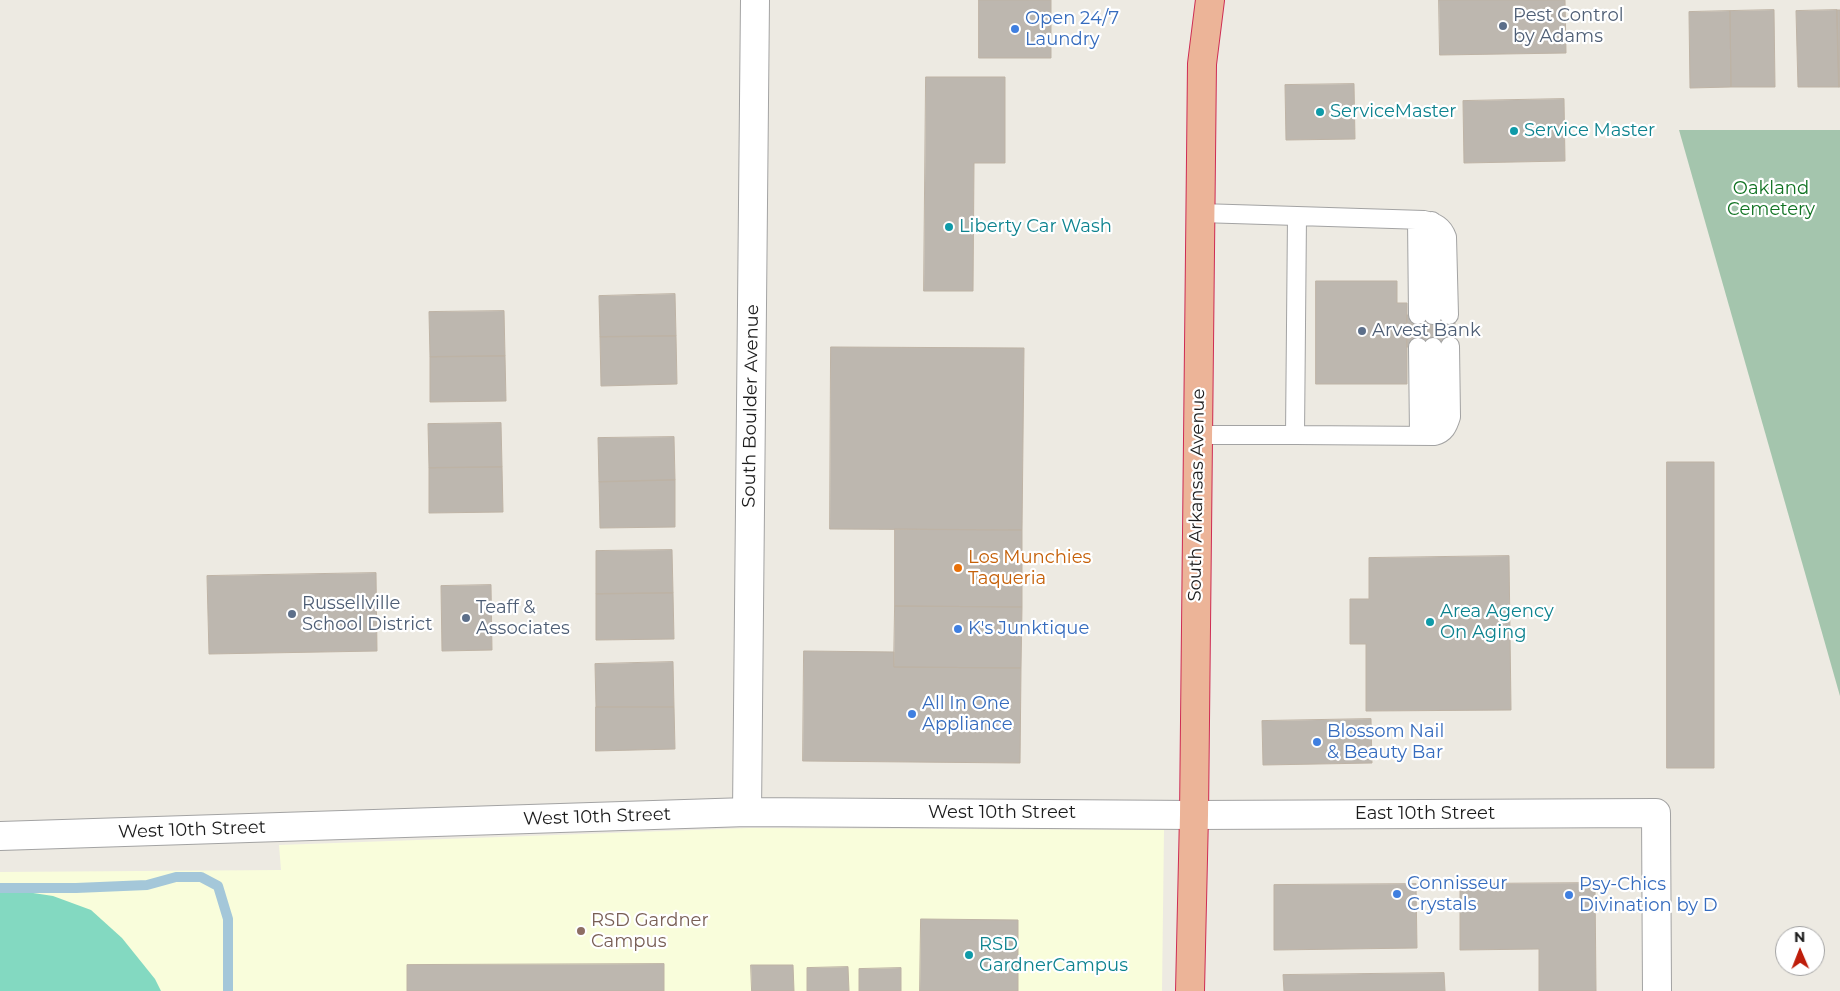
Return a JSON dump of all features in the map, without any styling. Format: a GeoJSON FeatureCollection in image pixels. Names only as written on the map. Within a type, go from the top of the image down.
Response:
{"type":"FeatureCollection","features":[{"type":"Feature","properties":{"kind":"highway","name":"South Arkansas Avenue"},"geometry":{"type":"LineString","coordinates":[[1190,991],[1194,815],[1202,64],[1210,0]]}},
{"type":"Feature","properties":{"kind":"street","name":"South Boulder Avenue"},"geometry":{"type":"LineString","coordinates":[[747,812],[755,0]]}},
{"type":"Feature","properties":{"kind":"street","name":"West 10th Street"},"geometry":{"type":"LineString","coordinates":[[0,836],[747,812],[1194,815]]}},
{"type":"Feature","properties":{"kind":"street","name":"East 10th Street"},"geometry":{"type":"LineString","coordinates":[[1194,815],[1656,814],[1657,991]]}},
{"type":"Feature","properties":{"kind":"lane"},"geometry":{"type":"LineString","coordinates":[[1200,213],[1424,220],[1439,224],[1447,238],[1433,315],[1424,220]]}},
{"type":"Feature","properties":{"kind":"lane"},"geometry":{"type":"LineString","coordinates":[[1294,435],[1297,216]]}},
{"type":"Feature","properties":{"kind":"lane"},"geometry":{"type":"LineString","coordinates":[[1198,435],[1427,435],[1442,434],[1448,426],[1451,417],[1434,347],[1427,435]]}},
{"type":"Feature","properties":{"kind":"shaded area","name":"RSD Gardner Campus"},"geometry":{"type":"Polygon","coordinates":[[[749,828],[1164,830],[1162,991],[0,991],[0,872],[281,870],[279,845],[749,828]]]}},
{"type":"Feature","properties":{"kind":"green space","name":"Oakland Cemetery"},"geometry":{"type":"Polygon","coordinates":[[[1679,130],[1840,130],[1840,696],[1679,130]]]}},
{"type":"Feature","properties":{"kind":"green space"},"geometry":{"type":"Polygon","coordinates":[[[0,888],[53,896],[91,910],[122,938],[155,979],[161,991],[0,991],[0,888]]]}},
{"type":"Feature","properties":{"kind":"building","name":"Open 24/7 Laundry"},"geometry":{"type":"Polygon","coordinates":[[[979,0],[1051,0],[1051,58],[979,58],[979,0]]]}},
{"type":"Feature","properties":{"kind":"building","name":"Pest Control by Adams"},"geometry":{"type":"Polygon","coordinates":[[[1439,0],[1565,0],[1566,53],[1440,55],[1439,0]]]}},
{"type":"Feature","properties":{"kind":"building"},"geometry":{"type":"Polygon","coordinates":[[[1774,10],[1775,87],[1731,87],[1730,11],[1774,10]]]}},
{"type":"Feature","properties":{"kind":"building"},"geometry":{"type":"Polygon","coordinates":[[[1837,10],[1840,10],[1840,87],[1839,87],[1837,10]]]}},
{"type":"Feature","properties":{"kind":"building"},"geometry":{"type":"Polygon","coordinates":[[[1837,10],[1839,87],[1798,87],[1796,11],[1837,10]]]}},
{"type":"Feature","properties":{"kind":"building"},"geometry":{"type":"Polygon","coordinates":[[[1730,11],[1731,87],[1690,88],[1689,12],[1730,11]]]}},
{"type":"Feature","properties":{"kind":"building","name":"Liberty Car Wash"},"geometry":{"type":"Polygon","coordinates":[[[926,77],[1005,77],[1005,163],[974,163],[973,291],[924,291],[926,77]]]}},
{"type":"Feature","properties":{"kind":"building","name":"ServiceMaster"},"geometry":{"type":"Polygon","coordinates":[[[1354,84],[1355,139],[1286,140],[1285,85],[1354,84]]]}},
{"type":"Feature","properties":{"kind":"building","name":"Service Master"},"geometry":{"type":"Polygon","coordinates":[[[1564,99],[1565,161],[1464,163],[1463,101],[1564,99]]]}},
{"type":"Feature","properties":{"kind":"building","name":"Arvest Bank"},"geometry":{"type":"Polygon","coordinates":[[[1316,281],[1397,281],[1397,303],[1407,303],[1407,384],[1316,384],[1316,281]]]}},
{"type":"Feature","properties":{"kind":"building"},"geometry":{"type":"Polygon","coordinates":[[[675,294],[676,336],[600,337],[599,296],[675,294]]]}},
{"type":"Feature","properties":{"kind":"building"},"geometry":{"type":"Polygon","coordinates":[[[504,311],[505,356],[430,357],[429,312],[504,311]]]}},
{"type":"Feature","properties":{"kind":"building"},"geometry":{"type":"Polygon","coordinates":[[[1407,315],[1455,315],[1455,346],[1407,347],[1407,315]]]}},
{"type":"Feature","properties":{"kind":"building"},"geometry":{"type":"Polygon","coordinates":[[[676,336],[677,384],[601,386],[600,337],[676,336]]]}},
{"type":"Feature","properties":{"kind":"building"},"geometry":{"type":"Polygon","coordinates":[[[831,347],[1024,348],[1022,530],[830,529],[831,347]]]}},
{"type":"Feature","properties":{"kind":"building"},"geometry":{"type":"Polygon","coordinates":[[[505,356],[506,401],[430,402],[430,357],[505,356]]]}},
{"type":"Feature","properties":{"kind":"building"},"geometry":{"type":"Polygon","coordinates":[[[501,423],[502,467],[429,468],[428,424],[501,423]]]}},
{"type":"Feature","properties":{"kind":"building"},"geometry":{"type":"Polygon","coordinates":[[[674,437],[675,480],[599,482],[598,438],[674,437]]]}},
{"type":"Feature","properties":{"kind":"building"},"geometry":{"type":"Polygon","coordinates":[[[1667,462],[1714,462],[1714,768],[1667,768],[1667,462]]]}},
{"type":"Feature","properties":{"kind":"building"},"geometry":{"type":"Polygon","coordinates":[[[502,467],[503,512],[429,513],[429,468],[502,467]]]}},
{"type":"Feature","properties":{"kind":"building"},"geometry":{"type":"Polygon","coordinates":[[[675,480],[675,527],[600,528],[599,482],[675,480]]]}},
{"type":"Feature","properties":{"kind":"building","name":"Los Munchies Taqueria"},"geometry":{"type":"Polygon","coordinates":[[[895,529],[1022,530],[1022,607],[895,606],[895,529]]]}},
{"type":"Feature","properties":{"kind":"building"},"geometry":{"type":"Polygon","coordinates":[[[672,550],[673,593],[596,594],[596,551],[672,550]]]}},
{"type":"Feature","properties":{"kind":"building","name":"Area Agency On Aging"},"geometry":{"type":"Polygon","coordinates":[[[1509,556],[1511,710],[1366,711],[1366,644],[1350,644],[1350,599],[1369,599],[1369,558],[1509,556]]]}},
{"type":"Feature","properties":{"kind":"building","name":"Russellville School District"},"geometry":{"type":"Polygon","coordinates":[[[376,573],[377,651],[209,654],[207,576],[376,573]]]}},
{"type":"Feature","properties":{"kind":"building","name":"Teaff & Associates"},"geometry":{"type":"Polygon","coordinates":[[[491,585],[492,650],[442,651],[441,586],[491,585]]]}},
{"type":"Feature","properties":{"kind":"building"},"geometry":{"type":"Polygon","coordinates":[[[673,593],[674,639],[596,640],[596,594],[673,593]]]}},
{"type":"Feature","properties":{"kind":"building","name":"K's Junktique"},"geometry":{"type":"Polygon","coordinates":[[[895,606],[1022,607],[1021,668],[894,667],[895,606]]]}},
{"type":"Feature","properties":{"kind":"building","name":"All In One Appliance"},"geometry":{"type":"Polygon","coordinates":[[[804,651],[894,652],[894,667],[1021,668],[1020,763],[803,761],[804,651]]]}},
{"type":"Feature","properties":{"kind":"building"},"geometry":{"type":"Polygon","coordinates":[[[673,662],[674,707],[596,707],[595,664],[673,662]]]}},
{"type":"Feature","properties":{"kind":"building"},"geometry":{"type":"Polygon","coordinates":[[[596,707],[674,707],[675,749],[596,751],[596,707]]]}},
{"type":"Feature","properties":{"kind":"building","name":"Blossom Nail & Beauty Bar"},"geometry":{"type":"Polygon","coordinates":[[[1371,719],[1372,763],[1263,765],[1262,721],[1371,719]]]}},
{"type":"Feature","properties":{"kind":"building"},"geometry":{"type":"Polygon","coordinates":[[[1595,883],[1596,991],[1539,991],[1539,949],[1460,950],[1460,884],[1595,883]]]}},
{"type":"Feature","properties":{"kind":"building"},"geometry":{"type":"Polygon","coordinates":[[[1416,884],[1417,948],[1274,950],[1274,885],[1416,884]]]}},
{"type":"Feature","properties":{"kind":"building","name":"RSD GardnerCampus"},"geometry":{"type":"Polygon","coordinates":[[[921,919],[1018,920],[1018,991],[920,991],[921,919]]]}},
{"type":"Feature","properties":{"kind":"building"},"geometry":{"type":"Polygon","coordinates":[[[664,964],[664,991],[407,991],[407,965],[664,964]]]}},
{"type":"Feature","properties":{"kind":"building"},"geometry":{"type":"Polygon","coordinates":[[[751,965],[793,965],[794,991],[752,991],[751,965]]]}},
{"type":"Feature","properties":{"kind":"building"},"geometry":{"type":"Polygon","coordinates":[[[848,967],[849,991],[807,991],[807,968],[848,967]]]}},
{"type":"Feature","properties":{"kind":"building"},"geometry":{"type":"Polygon","coordinates":[[[901,968],[901,991],[859,991],[859,969],[901,968]]]}},
{"type":"Feature","properties":{"kind":"building"},"geometry":{"type":"Polygon","coordinates":[[[1444,973],[1445,991],[1284,991],[1283,975],[1444,973]]]}},
{"type":"Feature","properties":{"kind":"waterway"},"geometry":{"type":"LineString","coordinates":[[0,888],[76,888],[147,885],[176,877],[201,877],[218,886],[228,919],[228,991]]}},
{"type":"Feature","properties":{"kind":"place","name":"Pest Control by Adams"},"geometry":{"type":"Point","coordinates":[1503,26]}},
{"type":"Feature","properties":{"kind":"place","name":"Open 24/7 Laundry"},"geometry":{"type":"Point","coordinates":[1015,29]}},
{"type":"Feature","properties":{"kind":"place","name":"ServiceMaster"},"geometry":{"type":"Point","coordinates":[1320,112]}},
{"type":"Feature","properties":{"kind":"place","name":"Service Master"},"geometry":{"type":"Point","coordinates":[1514,131]}},
{"type":"Feature","properties":{"kind":"place","name":"Liberty Car Wash"},"geometry":{"type":"Point","coordinates":[949,227]}},
{"type":"Feature","properties":{"kind":"place","name":"Arvest Bank"},"geometry":{"type":"Point","coordinates":[1362,331]}},
{"type":"Feature","properties":{"kind":"place","name":"Los Munchies Taqueria"},"geometry":{"type":"Point","coordinates":[958,568]}},
{"type":"Feature","properties":{"kind":"place","name":"Russellville School District"},"geometry":{"type":"Point","coordinates":[292,614]}},
{"type":"Feature","properties":{"kind":"place","name":"Teaff & Associates"},"geometry":{"type":"Point","coordinates":[466,618]}},
{"type":"Feature","properties":{"kind":"place","name":"Area Agency On Aging"},"geometry":{"type":"Point","coordinates":[1430,622]}},
{"type":"Feature","properties":{"kind":"place","name":"K's Junktique"},"geometry":{"type":"Point","coordinates":[958,629]}},
{"type":"Feature","properties":{"kind":"place","name":"All In One Appliance"},"geometry":{"type":"Point","coordinates":[912,714]}},
{"type":"Feature","properties":{"kind":"place","name":"Blossom Nail & Beauty Bar"},"geometry":{"type":"Point","coordinates":[1317,742]}},
{"type":"Feature","properties":{"kind":"place","name":"Connisseur Crystals"},"geometry":{"type":"Point","coordinates":[1397,894]}},
{"type":"Feature","properties":{"kind":"place","name":"Psy-Chics Divination by D"},"geometry":{"type":"Point","coordinates":[1569,895]}},
{"type":"Feature","properties":{"kind":"place","name":"RSD Gardner Campus"},"geometry":{"type":"Point","coordinates":[581,931]}},
{"type":"Feature","properties":{"kind":"place","name":"RSD GardnerCampus"},"geometry":{"type":"Point","coordinates":[969,955]}}]}
